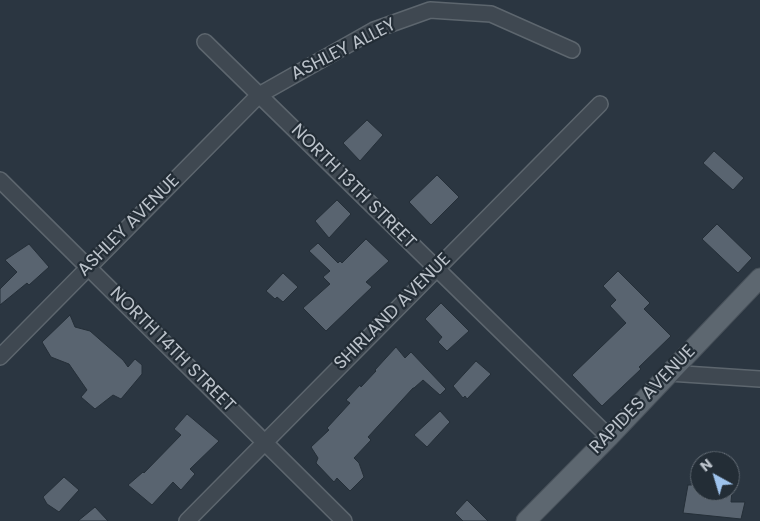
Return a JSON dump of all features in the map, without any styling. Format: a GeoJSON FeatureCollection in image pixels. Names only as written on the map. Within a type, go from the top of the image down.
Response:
{"type":"FeatureCollection","features":[{"type":"Feature","properties":{"kind":"main road","name":"RAPIDES AVENUE"},"geometry":{"type":"LineString","coordinates":[[526,521],[609,437],[760,278]]}},
{"type":"Feature","properties":{"kind":"street","name":"ASHLEY ALLEY"},"geometry":{"type":"LineString","coordinates":[[259,95],[374,30],[430,10],[491,14],[572,50]]}},
{"type":"Feature","properties":{"kind":"street","name":"NORTH 13TH STREET"},"geometry":{"type":"LineString","coordinates":[[205,42],[609,437]]}},
{"type":"Feature","properties":{"kind":"street","name":"ASHLEY AVENUE"},"geometry":{"type":"LineString","coordinates":[[0,357],[259,95]]}},
{"type":"Feature","properties":{"kind":"street","name":"SHIRLAND AVENUE"},"geometry":{"type":"LineString","coordinates":[[187,521],[600,104]]}},
{"type":"Feature","properties":{"kind":"street","name":"NORTH 14TH STREET"},"geometry":{"type":"LineString","coordinates":[[0,180],[344,521]]}},
{"type":"Feature","properties":{"kind":"street"},"geometry":{"type":"LineString","coordinates":[[669,372],[760,379]]}},
{"type":"Feature","properties":{"kind":"building"},"geometry":{"type":"Polygon","coordinates":[[[367,120],[383,135],[360,161],[343,143],[367,120]]]}},
{"type":"Feature","properties":{"kind":"building"},"geometry":{"type":"Polygon","coordinates":[[[714,151],[744,178],[733,190],[703,163],[714,151]]]}},
{"type":"Feature","properties":{"kind":"building"},"geometry":{"type":"Polygon","coordinates":[[[437,175],[459,197],[431,225],[409,202],[437,175]]]}},
{"type":"Feature","properties":{"kind":"building"},"geometry":{"type":"Polygon","coordinates":[[[337,200],[351,214],[329,238],[315,221],[337,200]]]}},
{"type":"Feature","properties":{"kind":"building"},"geometry":{"type":"Polygon","coordinates":[[[717,224],[752,258],[738,273],[702,239],[717,224]]]}},
{"type":"Feature","properties":{"kind":"building"},"geometry":{"type":"Polygon","coordinates":[[[366,239],[389,261],[366,282],[372,287],[326,331],[303,308],[330,284],[323,277],[330,271],[309,251],[318,243],[338,263],[340,261],[342,263],[366,239]]]}},
{"type":"Feature","properties":{"kind":"building"},"geometry":{"type":"Polygon","coordinates":[[[29,244],[49,267],[29,285],[27,283],[0,305],[0,289],[17,272],[5,260],[29,244]]]}},
{"type":"Feature","properties":{"kind":"building"},"geometry":{"type":"Polygon","coordinates":[[[618,271],[650,303],[644,309],[671,336],[639,367],[641,369],[602,406],[572,375],[626,323],[610,306],[616,300],[603,286],[618,271]]]}},
{"type":"Feature","properties":{"kind":"building"},"geometry":{"type":"Polygon","coordinates":[[[283,273],[298,287],[283,302],[277,297],[275,299],[266,291],[283,273]]]}},
{"type":"Feature","properties":{"kind":"building"},"geometry":{"type":"Polygon","coordinates":[[[441,303],[469,331],[447,351],[438,342],[442,337],[425,319],[441,303]]]}},
{"type":"Feature","properties":{"kind":"building"},"geometry":{"type":"Polygon","coordinates":[[[70,315],[75,327],[90,331],[123,360],[128,367],[135,359],[142,365],[142,374],[121,399],[113,395],[95,409],[81,397],[87,390],[69,364],[51,357],[42,342],[70,315]]]}},
{"type":"Feature","properties":{"kind":"building"},"geometry":{"type":"Polygon","coordinates":[[[396,347],[405,358],[411,352],[446,389],[440,395],[423,380],[413,388],[368,437],[371,440],[354,458],[359,463],[364,477],[350,491],[337,478],[334,482],[316,463],[318,458],[311,447],[329,430],[327,428],[350,403],[346,400],[360,385],[361,387],[396,347]]]}},
{"type":"Feature","properties":{"kind":"building"},"geometry":{"type":"Polygon","coordinates":[[[476,361],[491,374],[467,399],[465,396],[463,398],[453,386],[476,361]]]}},
{"type":"Feature","properties":{"kind":"building"},"geometry":{"type":"Polygon","coordinates":[[[440,411],[450,422],[427,447],[414,435],[440,411]]]}},
{"type":"Feature","properties":{"kind":"building"},"geometry":{"type":"Polygon","coordinates":[[[187,414],[219,441],[190,469],[195,474],[181,490],[173,482],[152,505],[128,485],[144,473],[181,435],[174,429],[187,414]]]}},
{"type":"Feature","properties":{"kind":"building"},"geometry":{"type":"Polygon","coordinates":[[[64,477],[79,490],[59,512],[47,504],[43,497],[64,477]]]}},
{"type":"Feature","properties":{"kind":"building"},"geometry":{"type":"Polygon","coordinates":[[[688,485],[690,485],[690,501],[745,502],[741,519],[683,513],[688,485]]]}},
{"type":"Feature","properties":{"kind":"building"},"geometry":{"type":"Polygon","coordinates":[[[467,500],[488,521],[463,521],[455,513],[467,500]]]}},
{"type":"Feature","properties":{"kind":"building"},"geometry":{"type":"Polygon","coordinates":[[[95,507],[108,521],[78,521],[95,507]]]}}]}
